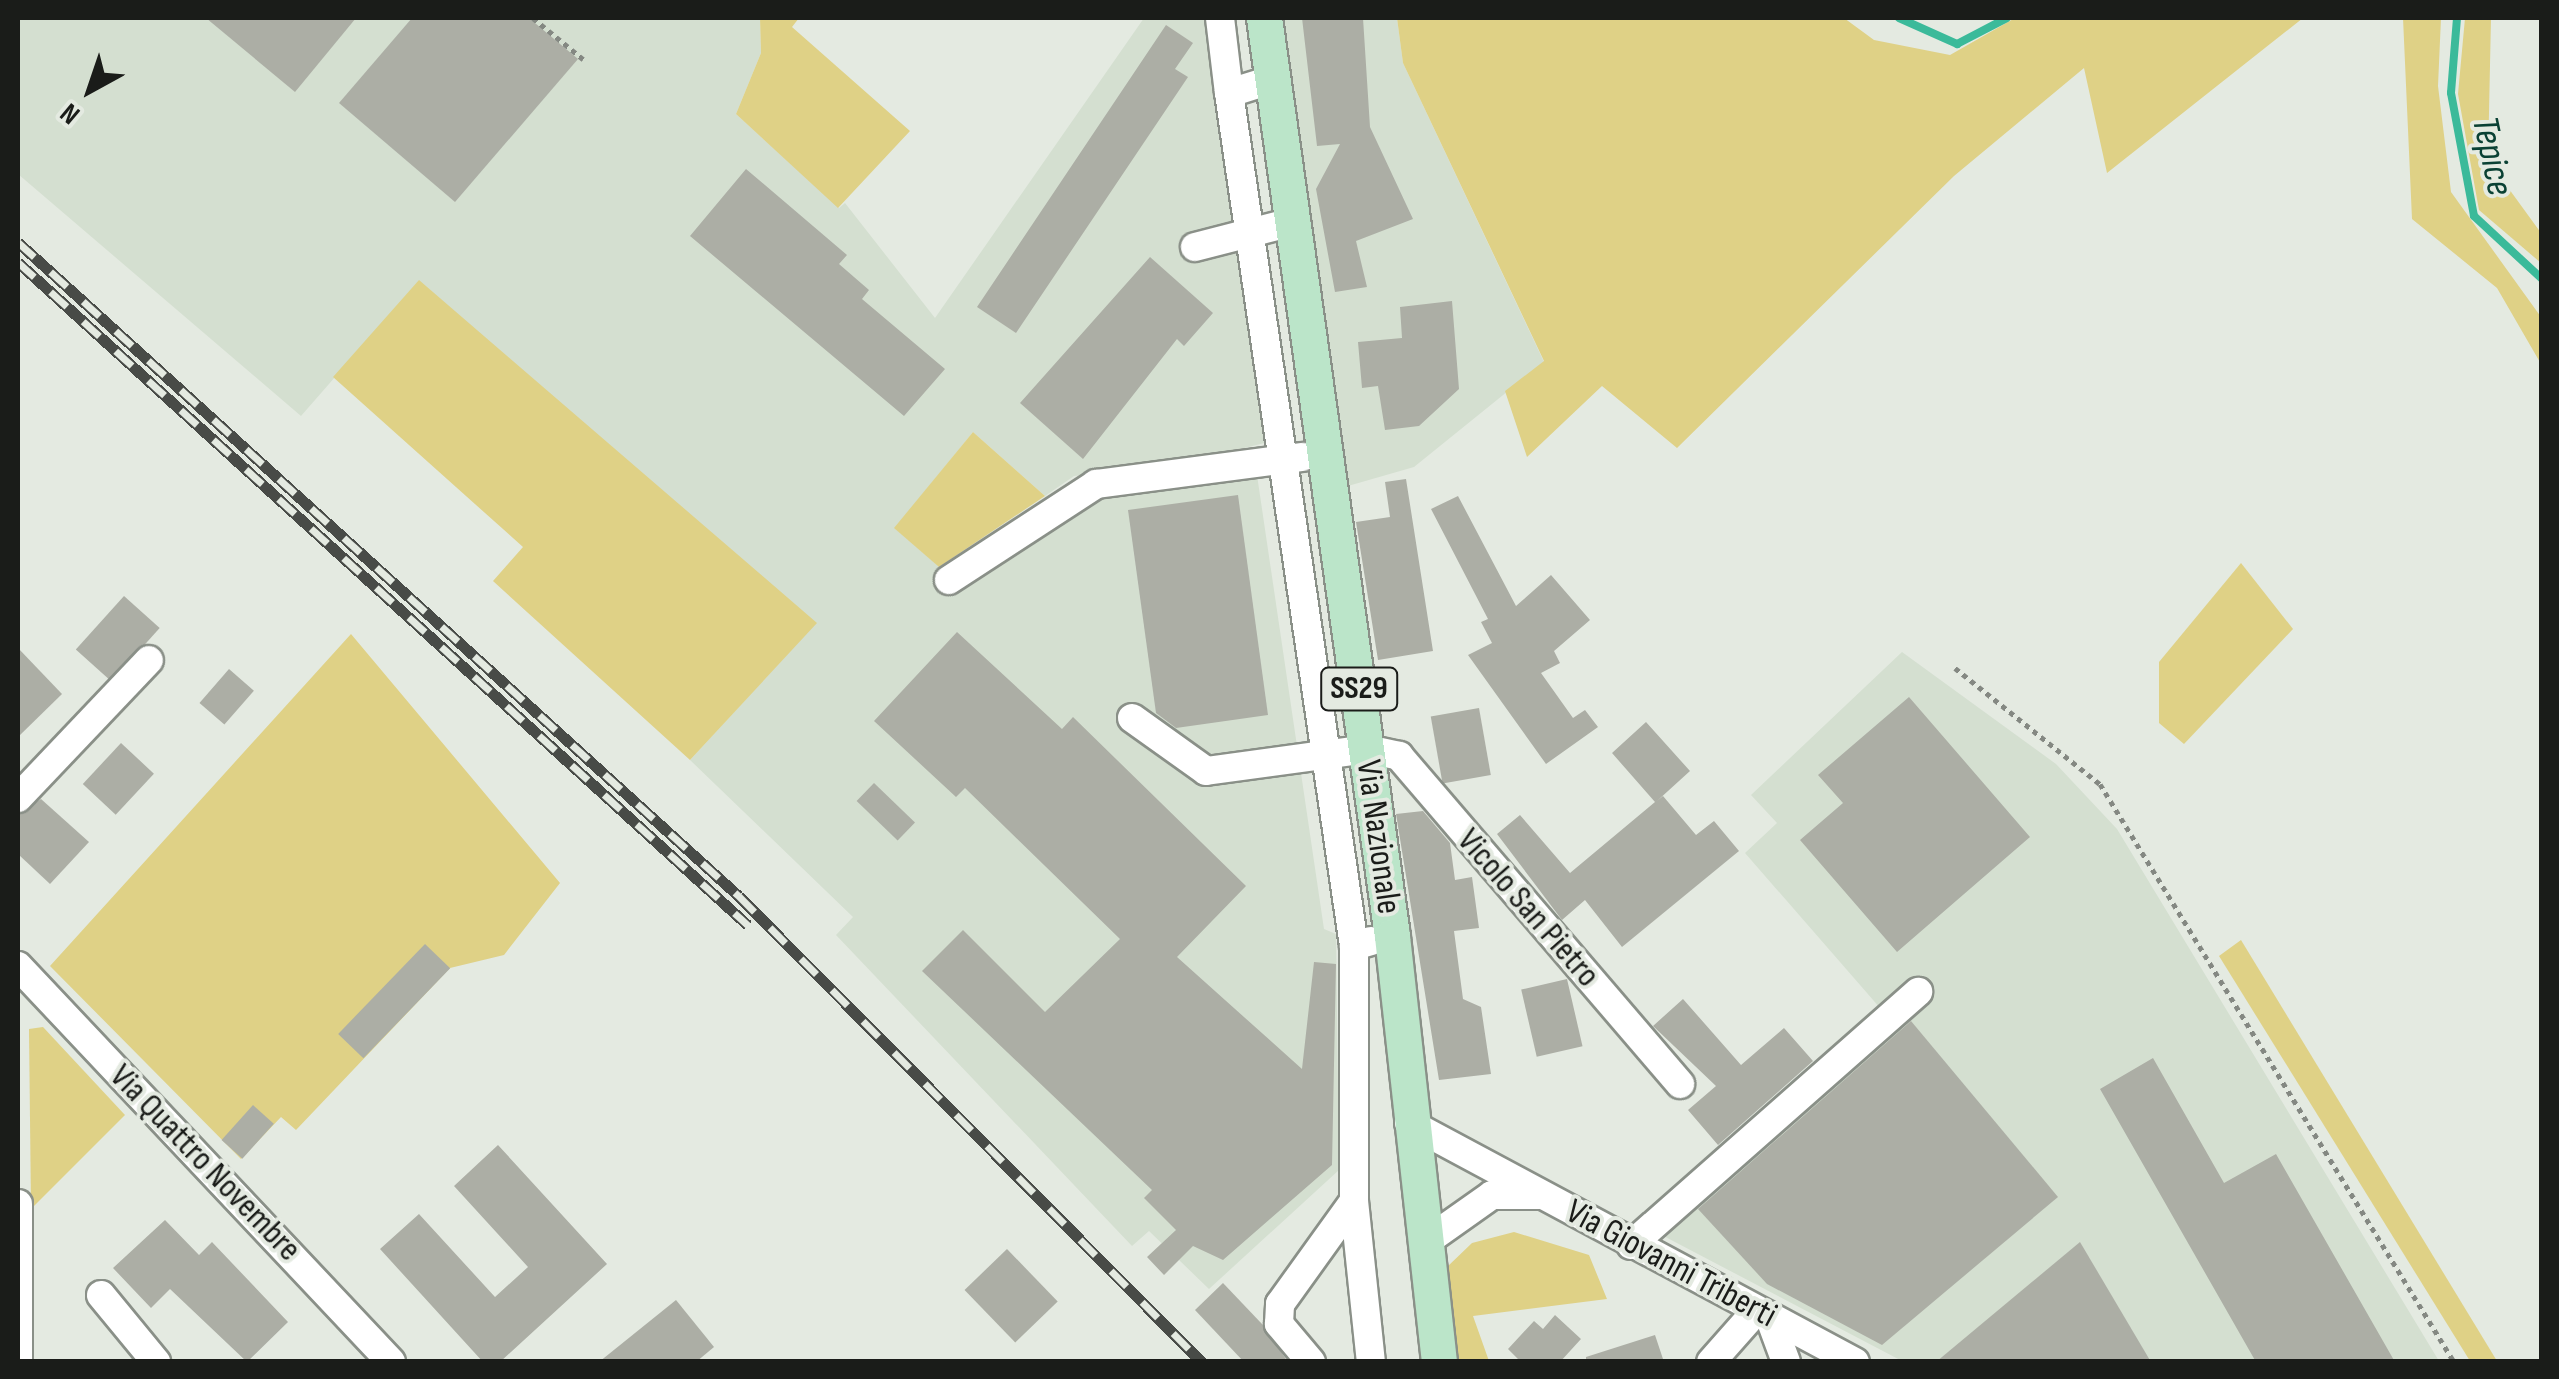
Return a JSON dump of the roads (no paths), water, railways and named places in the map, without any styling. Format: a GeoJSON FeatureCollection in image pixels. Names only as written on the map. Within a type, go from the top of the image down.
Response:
{"type":"FeatureCollection","features":[{"type":"Feature","properties":{"kind":"main road","name":"Via Nazionale"},"geometry":{"type":"LineString","coordinates":[[1264,18],[1296,221],[1392,936],[1409,1123],[1439,1362]]}},
{"type":"Feature","properties":{"kind":"street"},"geometry":{"type":"LineString","coordinates":[[1220,18],[1354,946],[1354,1201],[1371,1362]]}},
{"type":"Feature","properties":{"kind":"street"},"geometry":{"type":"LineString","coordinates":[[1229,92],[1271,80]]}},
{"type":"Feature","properties":{"kind":"street"},"geometry":{"type":"LineString","coordinates":[[1195,247],[1250,229],[1296,221]]}},
{"type":"Feature","properties":{"kind":"street"},"geometry":{"type":"LineString","coordinates":[[949,580],[1096,484],[1328,454]]}},
{"type":"Feature","properties":{"kind":"street"},"geometry":{"type":"LineString","coordinates":[[1122,500],[1243,484],[1284,459]]}},
{"type":"Feature","properties":{"kind":"street"},"geometry":{"type":"LineString","coordinates":[[18,798],[149,660]]}},
{"type":"Feature","properties":{"kind":"street"},"geometry":{"type":"LineString","coordinates":[[1132,718],[1206,771],[1367,749]]}},
{"type":"Feature","properties":{"kind":"street","name":"Vicolo San Pietro"},"geometry":{"type":"LineString","coordinates":[[1367,749],[1399,756],[1680,1084]]}},
{"type":"Feature","properties":{"kind":"street"},"geometry":{"type":"LineString","coordinates":[[1354,946],[1392,936]]}},
{"type":"Feature","properties":{"kind":"street","name":"Via Quattro Novembre"},"geometry":{"type":"LineString","coordinates":[[20,982],[391,1362]]}},
{"type":"Feature","properties":{"kind":"street"},"geometry":{"type":"LineString","coordinates":[[1632,1245],[1918,992]]}},
{"type":"Feature","properties":{"kind":"street","name":"Via Giovanni Triberti"},"geometry":{"type":"LineString","coordinates":[[1409,1123],[1855,1362]]}},
{"type":"Feature","properties":{"kind":"street","name":"Via Giovanni Triberti"},"geometry":{"type":"LineString","coordinates":[[1424,1244],[1492,1195],[1540,1195]]}},
{"type":"Feature","properties":{"kind":"street"},"geometry":{"type":"LineString","coordinates":[[1311,1362],[1279,1324],[1280,1304],[1354,1201]]}},
{"type":"Feature","properties":{"kind":"street"},"geometry":{"type":"LineString","coordinates":[[18,1204],[18,1362]]}},
{"type":"Feature","properties":{"kind":"street"},"geometry":{"type":"LineString","coordinates":[[101,1295],[156,1362]]}},
{"type":"Feature","properties":{"kind":"street"},"geometry":{"type":"LineString","coordinates":[[1710,1362],[1763,1313],[1786,1362]]}},
{"type":"Feature","properties":{"kind":"waterway","name":"Tepice"},"geometry":{"type":"LineString","coordinates":[[1899,18],[1957,44],[2007,18]]}},
{"type":"Feature","properties":{"kind":"waterway","name":"Tepice"},"geometry":{"type":"LineString","coordinates":[[2457,18],[2451,93],[2474,216],[2542,279]]}},
{"type":"Feature","properties":{"kind":"railway"},"geometry":{"type":"LineString","coordinates":[[18,242],[739,896],[1202,1362]]}},
{"type":"Feature","properties":{"kind":"railway"},"geometry":{"type":"LineString","coordinates":[[18,262],[748,925]]}}]}
